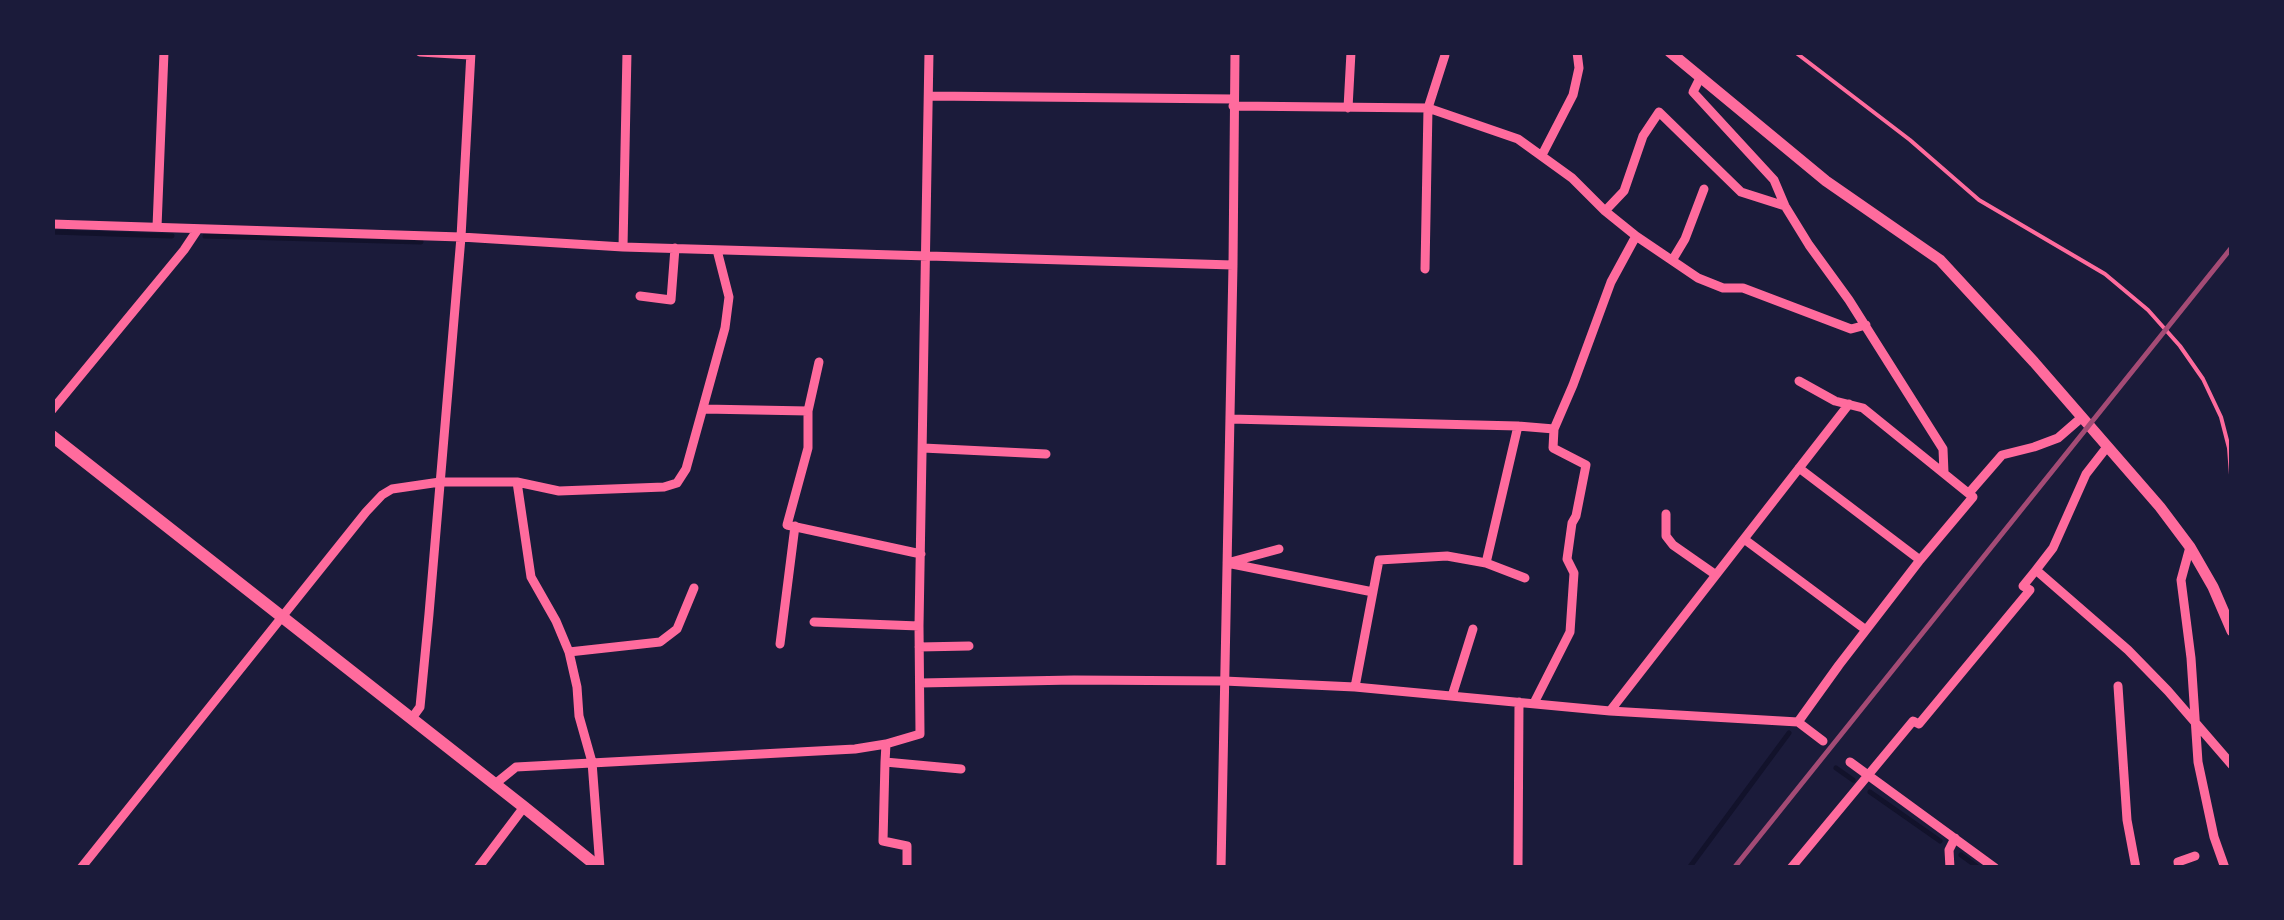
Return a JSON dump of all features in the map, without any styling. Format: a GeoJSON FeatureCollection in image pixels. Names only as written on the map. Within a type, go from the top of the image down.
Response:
{"type":"FeatureCollection","features":[{"type":"Feature","properties":{"kind":"main road"},"geometry":{"type":"LineString","coordinates":[[52,436],[595,866]]}},
{"type":"Feature","properties":{"kind":"street"},"geometry":{"type":"LineString","coordinates":[[157,227],[164,52]]}},
{"type":"Feature","properties":{"kind":"street"},"geometry":{"type":"LineString","coordinates":[[412,718],[420,707],[440,482],[461,237],[470,54],[420,52]]}},
{"type":"Feature","properties":{"kind":"street"},"geometry":{"type":"LineString","coordinates":[[623,247],[626,52]]}},
{"type":"Feature","properties":{"kind":"street"},"geometry":{"type":"LineString","coordinates":[[495,784],[516,767],[855,749],[920,734],[918,626],[929,52]]}},
{"type":"Feature","properties":{"kind":"street"},"geometry":{"type":"LineString","coordinates":[[1221,868],[1235,52]]}},
{"type":"Feature","properties":{"kind":"street"},"geometry":{"type":"LineString","coordinates":[[1348,108],[1351,52]]}},
{"type":"Feature","properties":{"kind":"street"},"geometry":{"type":"LineString","coordinates":[[1542,155],[1573,94],[1578,52]]}},
{"type":"Feature","properties":{"kind":"street"},"geometry":{"type":"LineString","coordinates":[[1670,52],[1826,181],[1940,260],[2160,507],[2190,546],[2214,588],[2232,632]]}},
{"type":"Feature","properties":{"kind":"street"},"geometry":{"type":"LineString","coordinates":[[1425,269],[1428,108],[1446,55]]}},
{"type":"Feature","properties":{"kind":"street"},"geometry":{"type":"LineString","coordinates":[[1700,78],[1693,92],[1774,180],[1808,245],[1866,325],[1943,450],[1944,473]]}},
{"type":"Feature","properties":{"kind":"street"},"geometry":{"type":"LineString","coordinates":[[929,96],[1428,108],[1518,139],[1572,178],[1636,236],[1698,278],[1724,288],[1743,288],[1851,329],[1866,325]]}},
{"type":"Feature","properties":{"kind":"street"},"geometry":{"type":"LineString","coordinates":[[1606,211],[1624,191],[1643,136],[1659,112],[1740,192],[1785,206]]}},
{"type":"Feature","properties":{"kind":"street"},"geometry":{"type":"LineString","coordinates":[[1673,259],[1686,240],[1704,189]]}},
{"type":"Feature","properties":{"kind":"street"},"geometry":{"type":"LineString","coordinates":[[52,224],[461,237],[623,247],[1234,265]]}},
{"type":"Feature","properties":{"kind":"street"},"geometry":{"type":"LineString","coordinates":[[52,410],[198,228]]}},
{"type":"Feature","properties":{"kind":"street"},"geometry":{"type":"LineString","coordinates":[[1534,703],[1570,632],[1574,572],[1567,559],[1586,466],[1552,448],[1554,430],[1611,282],[1636,236]]}},
{"type":"Feature","properties":{"kind":"street"},"geometry":{"type":"LineString","coordinates":[[640,296],[671,300],[675,248]]}},
{"type":"Feature","properties":{"kind":"street"},"geometry":{"type":"LineString","coordinates":[[80,868],[382,495],[392,489],[440,482],[517,482],[559,492],[664,488],[678,483],[686,469],[726,328],[729,298],[717,250]]}},
{"type":"Feature","properties":{"kind":"street"},"geometry":{"type":"LineString","coordinates":[[819,362],[808,411],[808,448],[787,524],[921,554]]}},
{"type":"Feature","properties":{"kind":"street"},"geometry":{"type":"LineString","coordinates":[[1798,381],[1836,401],[1863,408],[1973,497],[1920,560],[1798,722]]}},
{"type":"Feature","properties":{"kind":"street"},"geometry":{"type":"LineString","coordinates":[[1610,711],[1848,404]]}},
{"type":"Feature","properties":{"kind":"street"},"geometry":{"type":"LineString","coordinates":[[704,409],[808,411]]}},
{"type":"Feature","properties":{"kind":"street"},"geometry":{"type":"LineString","coordinates":[[1230,418],[1554,430]]}},
{"type":"Feature","properties":{"kind":"street"},"geometry":{"type":"LineString","coordinates":[[1969,493],[2002,455],[2058,438],[2080,418]]}},
{"type":"Feature","properties":{"kind":"street"},"geometry":{"type":"LineString","coordinates":[[1486,563],[1518,426]]}},
{"type":"Feature","properties":{"kind":"street"},"geometry":{"type":"LineString","coordinates":[[1791,868],[1913,721],[1919,724],[2030,590],[2023,586],[2053,548],[2086,474],[2107,447]]}},
{"type":"Feature","properties":{"kind":"street"},"geometry":{"type":"LineString","coordinates":[[923,448],[1046,454]]}},
{"type":"Feature","properties":{"kind":"street"},"geometry":{"type":"LineString","coordinates":[[1799,468],[1920,560]]}},
{"type":"Feature","properties":{"kind":"street"},"geometry":{"type":"LineString","coordinates":[[517,482],[531,577],[569,652],[577,688],[579,716],[592,762],[595,866]]}},
{"type":"Feature","properties":{"kind":"street"},"geometry":{"type":"LineString","coordinates":[[1666,514],[1666,536],[1673,545],[1716,574]]}},
{"type":"Feature","properties":{"kind":"street"},"geometry":{"type":"LineString","coordinates":[[780,644],[795,526]]}},
{"type":"Feature","properties":{"kind":"street"},"geometry":{"type":"LineString","coordinates":[[1744,539],[1866,630]]}},
{"type":"Feature","properties":{"kind":"street"},"geometry":{"type":"LineString","coordinates":[[2190,546],[2181,580],[2198,762],[2214,837],[2225,868]]}},
{"type":"Feature","properties":{"kind":"street"},"geometry":{"type":"LineString","coordinates":[[1227,563],[1279,549]]}},
{"type":"Feature","properties":{"kind":"street"},"geometry":{"type":"LineString","coordinates":[[1355,687],[1380,560],[1447,556],[1486,563],[1526,578]]}},
{"type":"Feature","properties":{"kind":"street"},"geometry":{"type":"LineString","coordinates":[[1227,563],[1374,592]]}},
{"type":"Feature","properties":{"kind":"street"},"geometry":{"type":"LineString","coordinates":[[2036,570],[2128,650],[2232,765]]}},
{"type":"Feature","properties":{"kind":"street"},"geometry":{"type":"LineString","coordinates":[[569,652],[660,642],[677,629],[694,588]]}},
{"type":"Feature","properties":{"kind":"street"},"geometry":{"type":"LineString","coordinates":[[814,622],[918,626]]}},
{"type":"Feature","properties":{"kind":"street"},"geometry":{"type":"LineString","coordinates":[[1452,696],[1474,629]]}},
{"type":"Feature","properties":{"kind":"street"},"geometry":{"type":"LineString","coordinates":[[919,646],[969,646]]}},
{"type":"Feature","properties":{"kind":"street"},"geometry":{"type":"LineString","coordinates":[[920,682],[1224,681],[1355,687],[1610,711],[1798,722],[1823,741]]}},
{"type":"Feature","properties":{"kind":"street"},"geometry":{"type":"LineString","coordinates":[[2118,686],[2127,820],[2136,868]]}},
{"type":"Feature","properties":{"kind":"street"},"geometry":{"type":"LineString","coordinates":[[1518,702],[1518,868]]}},
{"type":"Feature","properties":{"kind":"street"},"geometry":{"type":"LineString","coordinates":[[886,744],[883,841],[907,846],[907,868]]}},
{"type":"Feature","properties":{"kind":"street"},"geometry":{"type":"LineString","coordinates":[[885,762],[961,770]]}},
{"type":"Feature","properties":{"kind":"street"},"geometry":{"type":"LineString","coordinates":[[1850,762],[1996,868]]}},
{"type":"Feature","properties":{"kind":"street"},"geometry":{"type":"LineString","coordinates":[[478,868],[524,807]]}},
{"type":"Feature","properties":{"kind":"street"},"geometry":{"type":"LineString","coordinates":[[1950,868],[1949,850],[1954,838]]}},
{"type":"Feature","properties":{"kind":"street"},"geometry":{"type":"LineString","coordinates":[[2179,868],[2178,862],[2195,856]]}},
{"type":"Feature","properties":{"kind":"path"},"geometry":{"type":"LineString","coordinates":[[1795,52],[1910,140],[1979,200],[2106,274],[2148,310],[2188,357],[2221,417],[2229,448],[2232,488]]}},
{"type":"Feature","properties":{"kind":"waterway"},"geometry":{"type":"LineString","coordinates":[[52,232],[172,236]]}},
{"type":"Feature","properties":{"kind":"waterway"},"geometry":{"type":"LineString","coordinates":[[205,236],[421,242]]}},
{"type":"Feature","properties":{"kind":"waterway"},"geometry":{"type":"LineString","coordinates":[[1689,868],[1789,733]]}},
{"type":"Feature","properties":{"kind":"waterway"},"geometry":{"type":"LineString","coordinates":[[1836,768],[1853,780]]}},
{"type":"Feature","properties":{"kind":"waterway"},"geometry":{"type":"LineString","coordinates":[[1870,792],[1940,841]]}},
{"type":"Feature","properties":{"kind":"waterway"},"geometry":{"type":"LineString","coordinates":[[1961,855],[1979,868]]}},
{"type":"Feature","properties":{"kind":"railway"},"geometry":{"type":"LineString","coordinates":[[1734,868],[2232,247]]}}]}
